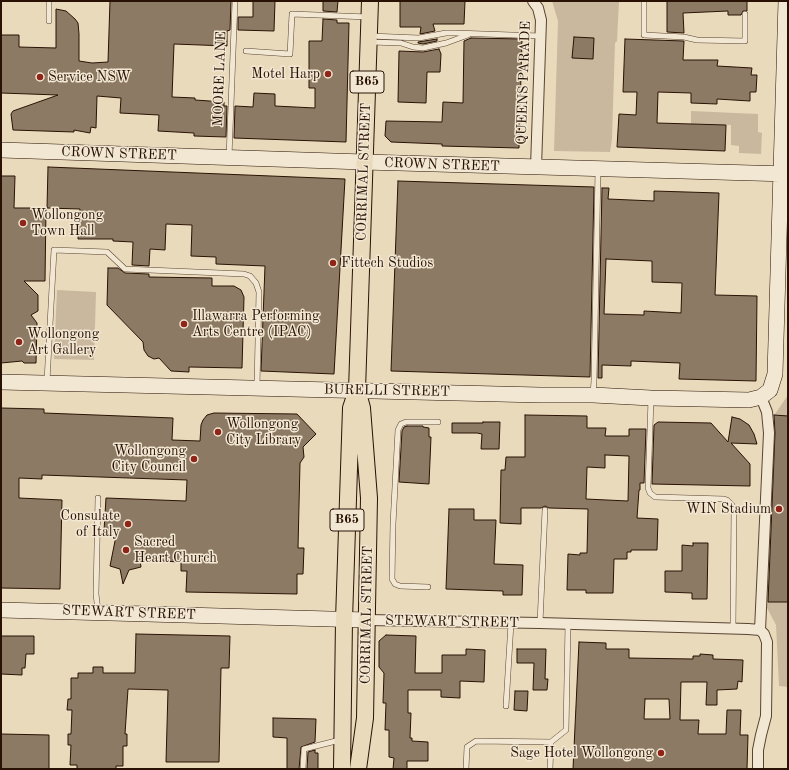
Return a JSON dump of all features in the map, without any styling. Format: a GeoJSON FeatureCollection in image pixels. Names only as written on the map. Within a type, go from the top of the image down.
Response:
{"type":"FeatureCollection","features":[{"type":"Feature","properties":{"kind":"main road","name":"CORRIMAL STREET"},"geometry":{"type":"LineString","coordinates":[[342,769],[344,620],[351,408],[357,390],[370,1]]}},
{"type":"Feature","properties":{"kind":"main road"},"geometry":{"type":"LineString","coordinates":[[766,394],[775,374],[784,174],[786,1]]}},
{"type":"Feature","properties":{"kind":"main road","name":"CROWN STREET"},"geometry":{"type":"LineString","coordinates":[[1,150],[784,174]]}},
{"type":"Feature","properties":{"kind":"main road","name":"BURELLI STREET"},"geometry":{"type":"LineString","coordinates":[[1,382],[593,395],[749,400],[766,394]]}},
{"type":"Feature","properties":{"kind":"main road","name":"CORRIMAL STREET"},"geometry":{"type":"LineString","coordinates":[[357,390],[362,408],[369,498],[365,718],[358,769]]}},
{"type":"Feature","properties":{"kind":"main road","name":"STEWART STREET"},"geometry":{"type":"LineString","coordinates":[[1,610],[367,620]]}},
{"type":"Feature","properties":{"kind":"street","name":"QUEENS PARADE"},"geometry":{"type":"LineString","coordinates":[[533,1],[540,14],[536,167]]}},
{"type":"Feature","properties":{"kind":"street"},"geometry":{"type":"LineString","coordinates":[[758,769],[758,750],[766,716],[767,642],[764,634],[760,630],[769,433],[766,394]]}},
{"type":"Feature","properties":{"kind":"street","name":"STEWART STREET"},"geometry":{"type":"LineString","coordinates":[[367,620],[540,623],[760,630]]}},
{"type":"Feature","properties":{"kind":"lane"},"geometry":{"type":"LineString","coordinates":[[48,21],[49,1]]}},
{"type":"Feature","properties":{"kind":"lane","name":"MOORE LANE"},"geometry":{"type":"LineString","coordinates":[[229,158],[235,1]]}},
{"type":"Feature","properties":{"kind":"lane"},"geometry":{"type":"LineString","coordinates":[[644,1],[644,35],[684,37],[697,40],[745,41],[745,14]]}},
{"type":"Feature","properties":{"kind":"lane"},"geometry":{"type":"LineString","coordinates":[[246,51],[290,54],[292,14],[369,17]]}},
{"type":"Feature","properties":{"kind":"lane"},"geometry":{"type":"LineString","coordinates":[[369,39],[419,38],[446,33],[540,36]]}},
{"type":"Feature","properties":{"kind":"lane"},"geometry":{"type":"LineString","coordinates":[[369,39],[423,48],[446,43],[465,35],[477,34]]}},
{"type":"Feature","properties":{"kind":"lane"},"geometry":{"type":"LineString","coordinates":[[593,395],[598,168]]}},
{"type":"Feature","properties":{"kind":"lane"},"geometry":{"type":"LineString","coordinates":[[47,382],[54,250],[107,252],[125,269],[244,274],[252,278],[256,283],[259,292],[258,388]]}},
{"type":"Feature","properties":{"kind":"lane"},"geometry":{"type":"LineString","coordinates":[[651,398],[648,488],[650,493],[655,497],[724,499],[728,500],[734,510],[733,628]]}},
{"type":"Feature","properties":{"kind":"lane"},"geometry":{"type":"LineString","coordinates":[[428,587],[400,586],[395,584],[392,579],[393,524],[398,430],[401,424],[406,422],[438,422]]}},
{"type":"Feature","properties":{"kind":"lane"},"geometry":{"type":"LineString","coordinates":[[98,498],[96,594],[98,613]]}},
{"type":"Feature","properties":{"kind":"lane"},"geometry":{"type":"LineString","coordinates":[[540,623],[544,510]]}},
{"type":"Feature","properties":{"kind":"lane"},"geometry":{"type":"LineString","coordinates":[[506,706],[511,623]]}},
{"type":"Feature","properties":{"kind":"lane"},"geometry":{"type":"LineString","coordinates":[[466,769],[467,747],[476,741],[551,742],[566,730],[568,624]]}},
{"type":"Feature","properties":{"kind":"lane"},"geometry":{"type":"LineString","coordinates":[[303,769],[304,749],[343,740]]}},
{"type":"Feature","properties":{"kind":"lane"},"geometry":{"type":"LineString","coordinates":[[550,769],[551,742]]}},
{"type":"Feature","properties":{"kind":"shaded area"},"geometry":{"type":"Polygon","coordinates":[[[552,1],[619,2],[617,41],[615,43],[612,139],[610,152],[554,151],[558,21],[552,1]]]}},
{"type":"Feature","properties":{"kind":"shaded area"},"geometry":{"type":"Polygon","coordinates":[[[691,111],[758,114],[758,132],[762,133],[761,154],[739,153],[739,146],[731,145],[731,125],[691,124],[691,111]]]}},
{"type":"Feature","properties":{"kind":"shaded area"},"geometry":{"type":"Polygon","coordinates":[[[57,290],[96,292],[94,360],[54,359],[57,290]]]}},
{"type":"Feature","properties":{"kind":"shaded area","name":"WIN Stadium"},"geometry":{"type":"Polygon","coordinates":[[[788,395],[788,687],[779,686],[776,625],[765,604],[775,414],[788,395]]]}},
{"type":"Feature","properties":{"kind":"building"},"geometry":{"type":"Polygon","coordinates":[[[110,1],[231,1],[230,30],[227,31],[227,46],[174,44],[172,97],[195,98],[195,100],[224,102],[224,106],[227,106],[226,137],[194,136],[194,133],[158,131],[159,115],[120,113],[121,98],[97,96],[96,128],[91,127],[90,133],[74,130],[74,132],[13,130],[11,114],[13,111],[58,95],[1,93],[1,35],[19,35],[19,47],[56,48],[56,9],[66,11],[78,23],[79,61],[92,63],[108,62],[110,1]]]}},
{"type":"Feature","properties":{"kind":"building"},"geometry":{"type":"Polygon","coordinates":[[[253,1],[275,1],[274,31],[238,30],[238,17],[253,17],[253,1]]]}},
{"type":"Feature","properties":{"kind":"building"},"geometry":{"type":"Polygon","coordinates":[[[323,1],[338,1],[337,12],[323,11],[323,1]]]}},
{"type":"Feature","properties":{"kind":"building"},"geometry":{"type":"Polygon","coordinates":[[[400,1],[465,1],[464,24],[433,24],[435,31],[420,34],[421,27],[400,27],[400,1]]]}},
{"type":"Feature","properties":{"kind":"building"},"geometry":{"type":"Polygon","coordinates":[[[667,1],[747,1],[747,11],[743,11],[741,15],[728,15],[728,11],[683,13],[684,33],[667,32],[667,1]]]}},
{"type":"Feature","properties":{"kind":"building"},"geometry":{"type":"Polygon","coordinates":[[[323,19],[337,20],[337,23],[349,23],[346,142],[234,138],[235,106],[253,107],[254,93],[275,94],[275,106],[315,108],[315,88],[309,88],[309,41],[322,41],[323,19]]]}},
{"type":"Feature","properties":{"kind":"building"},"geometry":{"type":"Polygon","coordinates":[[[574,37],[594,38],[593,59],[572,58],[574,37]]]}},
{"type":"Feature","properties":{"kind":"building"},"geometry":{"type":"Polygon","coordinates":[[[471,38],[522,39],[519,148],[442,146],[442,144],[391,142],[385,136],[386,121],[442,122],[443,102],[463,103],[464,41],[471,38]]]}},
{"type":"Feature","properties":{"kind":"building"},"geometry":{"type":"Polygon","coordinates":[[[437,39],[437,41],[423,44],[418,43],[418,42],[437,39]]]}},
{"type":"Feature","properties":{"kind":"building"},"geometry":{"type":"Polygon","coordinates":[[[625,39],[684,41],[683,60],[718,60],[717,66],[752,68],[751,75],[757,75],[756,92],[750,92],[750,101],[717,99],[717,104],[691,103],[691,93],[658,92],[657,123],[726,125],[725,151],[617,147],[619,114],[636,115],[637,92],[623,92],[625,39]]]}},
{"type":"Feature","properties":{"kind":"building"},"geometry":{"type":"Polygon","coordinates":[[[439,49],[441,54],[440,72],[427,72],[426,103],[398,102],[399,51],[423,52],[439,49]]]}},
{"type":"Feature","properties":{"kind":"building"},"geometry":{"type":"Polygon","coordinates":[[[48,167],[345,179],[334,374],[261,371],[265,266],[216,264],[216,257],[191,256],[192,225],[166,224],[165,250],[150,249],[149,266],[132,265],[133,242],[113,241],[113,239],[78,239],[80,209],[47,208],[48,167]]]}},
{"type":"Feature","properties":{"kind":"building"},"geometry":{"type":"Polygon","coordinates":[[[1,176],[15,176],[14,208],[46,208],[45,281],[24,281],[38,295],[38,311],[31,315],[37,323],[36,363],[24,363],[22,361],[1,363],[1,176]]]}},
{"type":"Feature","properties":{"kind":"building"},"geometry":{"type":"Polygon","coordinates":[[[398,181],[594,187],[590,377],[391,371],[398,181]]]}},
{"type":"Feature","properties":{"kind":"building"},"geometry":{"type":"Polygon","coordinates":[[[602,188],[609,188],[608,199],[654,201],[654,191],[719,193],[715,295],[757,296],[756,381],[679,379],[680,363],[631,361],[631,366],[602,365],[602,378],[598,378],[602,188]],[[606,259],[604,314],[644,315],[644,311],[681,313],[682,283],[652,282],[652,261],[606,259]]]}},
{"type":"Feature","properties":{"kind":"building","name":"Illawarra Performing Arts Centre (IPAC)"},"geometry":{"type":"Polygon","coordinates":[[[108,268],[118,268],[125,273],[149,274],[149,277],[212,278],[212,286],[234,286],[241,290],[244,297],[242,368],[189,367],[189,372],[171,371],[159,358],[154,359],[148,356],[144,350],[143,342],[107,305],[108,268]]]}},
{"type":"Feature","properties":{"kind":"building"},"geometry":{"type":"Polygon","coordinates":[[[1,408],[44,409],[44,413],[173,418],[172,440],[200,441],[201,425],[203,420],[207,415],[214,413],[297,414],[316,434],[303,447],[304,457],[300,463],[298,548],[304,548],[303,574],[297,574],[297,594],[186,592],[187,571],[181,571],[181,562],[140,560],[141,567],[129,570],[123,584],[120,569],[110,566],[117,531],[104,531],[106,498],[186,501],[187,480],[42,475],[42,479],[19,478],[19,498],[62,500],[60,589],[1,588],[1,408]]]}},
{"type":"Feature","properties":{"kind":"building"},"geometry":{"type":"Polygon","coordinates":[[[525,415],[587,416],[587,428],[606,428],[605,436],[629,436],[629,429],[646,429],[644,483],[640,483],[637,518],[658,519],[657,550],[631,550],[631,552],[627,552],[627,559],[614,559],[613,593],[586,593],[586,590],[567,590],[568,554],[580,555],[580,553],[587,553],[588,509],[549,508],[545,506],[541,508],[521,508],[521,524],[500,523],[501,470],[505,470],[506,457],[525,457],[525,415]],[[605,455],[605,468],[587,467],[586,499],[628,501],[629,456],[605,455]]]}},
{"type":"Feature","properties":{"kind":"building","name":"WIN Stadium"},"geometry":{"type":"Polygon","coordinates":[[[774,415],[788,416],[788,602],[768,602],[775,433],[774,415]]]}},
{"type":"Feature","properties":{"kind":"building"},"geometry":{"type":"Polygon","coordinates":[[[732,417],[740,419],[749,425],[757,444],[731,443],[750,464],[750,486],[652,484],[654,425],[658,422],[711,423],[728,442],[732,417]]]}},
{"type":"Feature","properties":{"kind":"building"},"geometry":{"type":"Polygon","coordinates":[[[500,422],[499,449],[481,449],[482,434],[452,433],[452,423],[500,422]]]}},
{"type":"Feature","properties":{"kind":"building"},"geometry":{"type":"Polygon","coordinates":[[[423,426],[429,428],[429,437],[431,437],[429,484],[399,482],[402,431],[404,427],[423,426]]]}},
{"type":"Feature","properties":{"kind":"building"},"geometry":{"type":"Polygon","coordinates":[[[449,509],[474,509],[474,520],[496,520],[494,564],[523,565],[522,595],[503,595],[503,591],[446,589],[449,509]]]}},
{"type":"Feature","properties":{"kind":"building"},"geometry":{"type":"Polygon","coordinates":[[[693,543],[708,543],[707,599],[692,599],[692,593],[665,592],[665,571],[682,571],[682,545],[693,546],[693,543]]]}},
{"type":"Feature","properties":{"kind":"building"},"geometry":{"type":"Polygon","coordinates":[[[136,634],[230,636],[229,668],[221,668],[219,762],[166,762],[168,690],[128,689],[125,734],[127,734],[127,746],[123,746],[123,766],[116,766],[116,769],[77,769],[77,765],[70,765],[71,745],[68,745],[68,734],[71,734],[72,710],[67,710],[68,699],[71,699],[71,678],[78,678],[78,673],[93,673],[93,667],[103,667],[103,673],[135,673],[136,634]]]}},
{"type":"Feature","properties":{"kind":"building"},"geometry":{"type":"Polygon","coordinates":[[[386,635],[416,636],[415,673],[442,673],[442,655],[466,655],[466,649],[485,650],[484,682],[460,681],[460,698],[441,697],[441,690],[408,690],[408,713],[411,713],[410,738],[412,738],[412,741],[428,742],[428,761],[407,761],[407,769],[393,769],[394,758],[389,757],[389,730],[385,730],[386,703],[383,703],[384,673],[379,667],[379,641],[386,635]]]}},
{"type":"Feature","properties":{"kind":"building"},"geometry":{"type":"Polygon","coordinates":[[[1,636],[34,636],[34,654],[26,654],[25,668],[22,668],[22,675],[1,674],[1,636]]]}},
{"type":"Feature","properties":{"kind":"building"},"geometry":{"type":"Polygon","coordinates":[[[579,642],[606,643],[606,649],[629,649],[629,658],[693,659],[693,656],[700,656],[700,654],[713,655],[713,659],[743,660],[742,682],[738,681],[737,689],[717,690],[717,705],[706,705],[707,682],[681,682],[680,720],[699,720],[698,734],[726,734],[727,710],[741,710],[740,735],[748,735],[747,769],[573,769],[579,642]],[[645,699],[644,719],[670,719],[669,699],[645,699]]]}},
{"type":"Feature","properties":{"kind":"building"},"geometry":{"type":"Polygon","coordinates":[[[517,649],[546,649],[545,679],[548,679],[547,690],[533,690],[534,663],[517,663],[517,649]]]}},
{"type":"Feature","properties":{"kind":"building"},"geometry":{"type":"Polygon","coordinates":[[[515,691],[528,691],[527,711],[514,710],[515,691]]]}},
{"type":"Feature","properties":{"kind":"building"},"geometry":{"type":"Polygon","coordinates":[[[273,718],[316,719],[315,742],[301,747],[299,769],[287,769],[287,738],[273,737],[273,718]]]}},
{"type":"Feature","properties":{"kind":"building"},"geometry":{"type":"Polygon","coordinates":[[[1,734],[49,735],[49,769],[1,769],[1,734]]]}},
{"type":"Feature","properties":{"kind":"building"},"geometry":{"type":"Polygon","coordinates":[[[315,750],[315,753],[318,753],[318,769],[307,769],[308,752],[315,750]]]}},
{"type":"Feature","properties":{"kind":"place","name":"Motel Harp"},"geometry":{"type":"Point","coordinates":[328,74]}},
{"type":"Feature","properties":{"kind":"place","name":"Service NSW"},"geometry":{"type":"Point","coordinates":[40,77]}},
{"type":"Feature","properties":{"kind":"place","name":"Wollongong Town Hall"},"geometry":{"type":"Point","coordinates":[23,223]}},
{"type":"Feature","properties":{"kind":"place","name":"Fittech Studios"},"geometry":{"type":"Point","coordinates":[333,263]}},
{"type":"Feature","properties":{"kind":"place","name":"Illawarra Performing Arts Centre (IPAC)"},"geometry":{"type":"Point","coordinates":[184,324]}},
{"type":"Feature","properties":{"kind":"place","name":"Wollongong Art Gallery"},"geometry":{"type":"Point","coordinates":[19,342]}},
{"type":"Feature","properties":{"kind":"place","name":"Wollongong City Library"},"geometry":{"type":"Point","coordinates":[218,432]}},
{"type":"Feature","properties":{"kind":"place","name":"Wollongong City Council"},"geometry":{"type":"Point","coordinates":[194,459]}},
{"type":"Feature","properties":{"kind":"place","name":"WIN Stadium"},"geometry":{"type":"Point","coordinates":[779,509]}},
{"type":"Feature","properties":{"kind":"place","name":"Consulate of Italy"},"geometry":{"type":"Point","coordinates":[128,524]}},
{"type":"Feature","properties":{"kind":"place","name":"Sacred Heart Church"},"geometry":{"type":"Point","coordinates":[126,550]}},
{"type":"Feature","properties":{"kind":"place","name":"Sage Hotel Wollongong"},"geometry":{"type":"Point","coordinates":[661,753]}}]}
